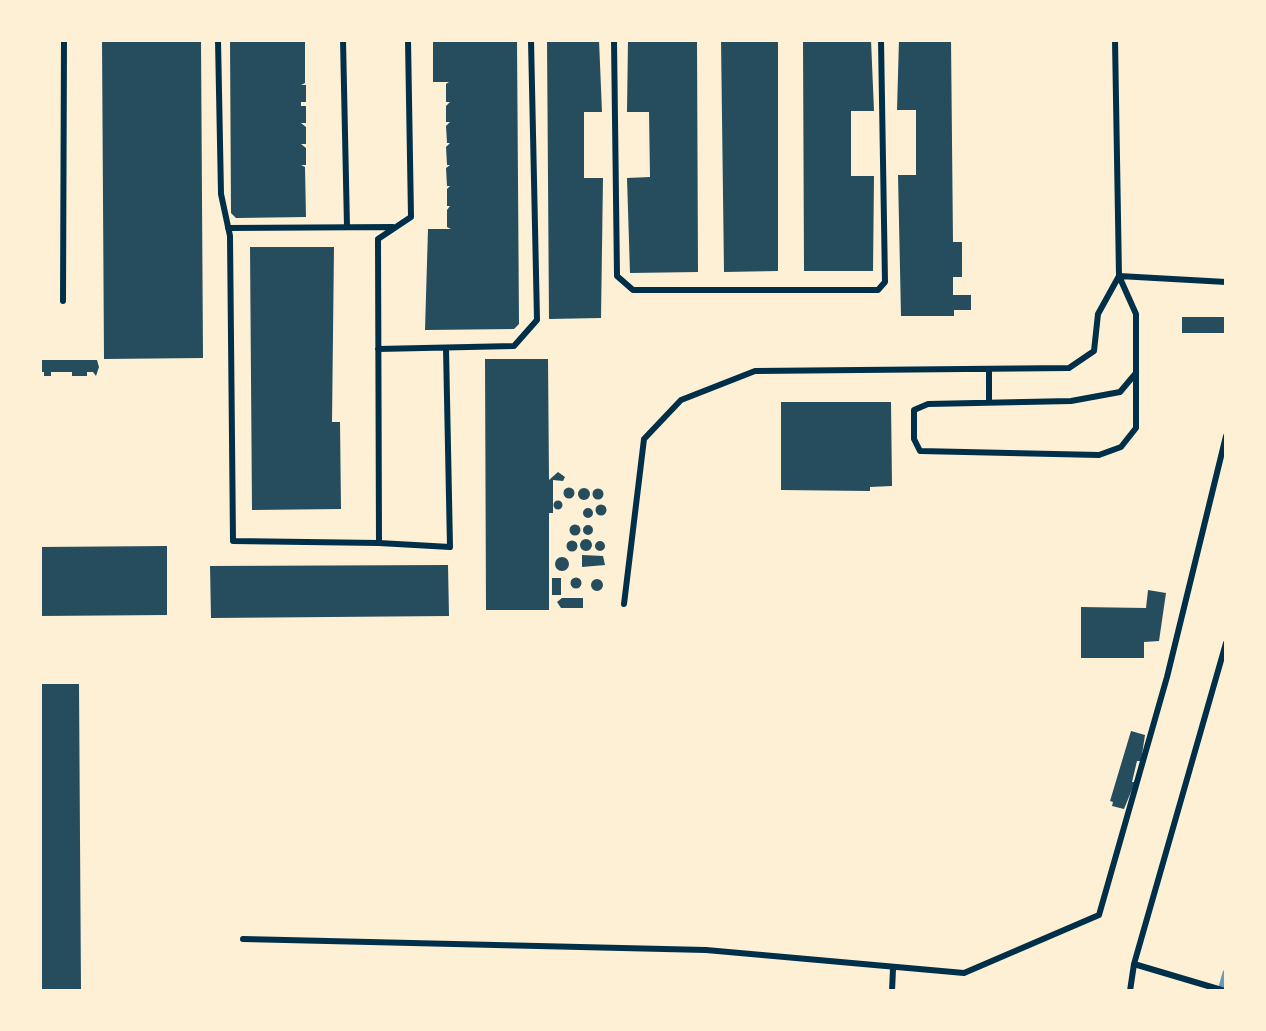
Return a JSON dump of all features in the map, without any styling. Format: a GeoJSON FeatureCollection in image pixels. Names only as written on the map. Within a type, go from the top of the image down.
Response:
{"type":"FeatureCollection","features":[{"type":"Feature","properties":{"kind":"lane"},"geometry":{"type":"LineString","coordinates":[[63,301],[64,40]]}},
{"type":"Feature","properties":{"kind":"lane"},"geometry":{"type":"LineString","coordinates":[[218,40],[221,194],[228,228],[233,541],[450,547],[446,348]]}},
{"type":"Feature","properties":{"kind":"lane"},"geometry":{"type":"LineString","coordinates":[[343,40],[347,227]]}},
{"type":"Feature","properties":{"kind":"lane"},"geometry":{"type":"LineString","coordinates":[[379,543],[378,239],[411,217],[408,40]]}},
{"type":"Feature","properties":{"kind":"lane"},"geometry":{"type":"LineString","coordinates":[[378,349],[514,346],[537,320],[531,40]]}},
{"type":"Feature","properties":{"kind":"lane"},"geometry":{"type":"LineString","coordinates":[[614,40],[617,276],[633,290],[878,290],[885,282],[881,40]]}},
{"type":"Feature","properties":{"kind":"lane"},"geometry":{"type":"LineString","coordinates":[[1115,40],[1119,276],[1136,314],[1136,373],[1136,428],[1121,447],[1099,455],[920,451],[914,439],[914,410],[928,404],[1071,401],[1120,392],[1136,373]]}},
{"type":"Feature","properties":{"kind":"lane"},"geometry":{"type":"LineString","coordinates":[[228,228],[396,227]]}},
{"type":"Feature","properties":{"kind":"lane"},"geometry":{"type":"LineString","coordinates":[[1119,276],[1226,282]]}},
{"type":"Feature","properties":{"kind":"lane"},"geometry":{"type":"LineString","coordinates":[[624,604],[644,439],[681,400],[755,371],[1069,368],[1094,351],[1098,314],[1119,276]]}},
{"type":"Feature","properties":{"kind":"lane"},"geometry":{"type":"LineString","coordinates":[[989,369],[989,402]]}},
{"type":"Feature","properties":{"kind":"lane"},"geometry":{"type":"LineString","coordinates":[[243,939],[706,950],[964,973],[1099,915],[1167,677],[1226,436]]}},
{"type":"Feature","properties":{"kind":"lane"},"geometry":{"type":"LineString","coordinates":[[1130,991],[1134,964],[1226,643]]}},
{"type":"Feature","properties":{"kind":"lane"},"geometry":{"type":"LineString","coordinates":[[1134,964],[1225,991]]}},
{"type":"Feature","properties":{"kind":"lane"},"geometry":{"type":"LineString","coordinates":[[892,991],[893,969]]}},
{"type":"Feature","properties":{"kind":"building"},"geometry":{"type":"Polygon","coordinates":[[[102,40],[201,40],[203,358],[104,359],[102,40]]]}},
{"type":"Feature","properties":{"kind":"building"},"geometry":{"type":"Polygon","coordinates":[[[230,40],[305,40],[305,83],[301,85],[306,85],[306,102],[301,102],[301,106],[306,106],[306,123],[301,123],[306,127],[306,144],[301,144],[306,148],[306,165],[301,165],[305,167],[306,217],[236,218],[231,213],[230,40]]]}},
{"type":"Feature","properties":{"kind":"building"},"geometry":{"type":"Polygon","coordinates":[[[433,40],[517,40],[519,324],[514,329],[425,330],[428,229],[451,229],[447,227],[447,210],[450,206],[447,206],[447,189],[450,186],[447,186],[446,168],[450,165],[447,165],[446,147],[450,143],[447,143],[446,126],[450,122],[446,122],[446,106],[450,102],[446,102],[446,84],[449,82],[433,82],[433,40]]]}},
{"type":"Feature","properties":{"kind":"building"},"geometry":{"type":"Polygon","coordinates":[[[547,40],[599,40],[602,112],[584,112],[584,178],[603,178],[601,318],[549,319],[547,40]]]}},
{"type":"Feature","properties":{"kind":"building"},"geometry":{"type":"Polygon","coordinates":[[[628,40],[697,40],[698,272],[630,273],[627,178],[650,177],[649,112],[627,112],[628,40]]]}},
{"type":"Feature","properties":{"kind":"building"},"geometry":{"type":"Polygon","coordinates":[[[721,40],[778,40],[778,271],[724,272],[721,40]]]}},
{"type":"Feature","properties":{"kind":"building"},"geometry":{"type":"Polygon","coordinates":[[[803,40],[871,40],[874,111],[851,111],[851,176],[874,176],[873,271],[804,271],[803,40]]]}},
{"type":"Feature","properties":{"kind":"building"},"geometry":{"type":"Polygon","coordinates":[[[899,40],[951,40],[953,242],[962,242],[962,277],[953,277],[953,295],[971,295],[971,310],[954,310],[954,316],[901,316],[898,175],[916,175],[916,110],[897,110],[899,40]]]}},
{"type":"Feature","properties":{"kind":"building"},"geometry":{"type":"Polygon","coordinates":[[[250,247],[334,247],[332,422],[340,422],[341,509],[252,510],[250,247]]]}},
{"type":"Feature","properties":{"kind":"building"},"geometry":{"type":"Polygon","coordinates":[[[1182,317],[1226,317],[1226,333],[1182,333],[1182,317]]]}},
{"type":"Feature","properties":{"kind":"building"},"geometry":{"type":"Polygon","coordinates":[[[485,359],[548,359],[549,480],[558,472],[565,477],[563,481],[553,480],[553,513],[549,513],[549,610],[486,610],[485,359]]]}},
{"type":"Feature","properties":{"kind":"building"},"geometry":{"type":"Polygon","coordinates":[[[40,360],[97,360],[99,367],[96,376],[93,372],[87,372],[87,376],[72,376],[72,372],[51,372],[51,376],[44,376],[44,372],[40,372],[40,360]]]}},
{"type":"Feature","properties":{"kind":"building"},"geometry":{"type":"Polygon","coordinates":[[[781,402],[891,402],[892,486],[870,487],[870,491],[781,490],[781,402]]]}},
{"type":"Feature","properties":{"kind":"building"},"geometry":{"type":"Polygon","coordinates":[[[569,487],[575,493],[569,499],[563,493],[569,487]]]}},
{"type":"Feature","properties":{"kind":"building"},"geometry":{"type":"Polygon","coordinates":[[[598,488],[604,494],[598,500],[592,494],[598,488]]]}},
{"type":"Feature","properties":{"kind":"building"},"geometry":{"type":"Polygon","coordinates":[[[579,489],[589,489],[589,499],[579,499],[579,489]]]}},
{"type":"Feature","properties":{"kind":"building"},"geometry":{"type":"Polygon","coordinates":[[[558,501],[562,505],[558,509],[554,505],[558,501]]]}},
{"type":"Feature","properties":{"kind":"building"},"geometry":{"type":"Polygon","coordinates":[[[601,505],[606,510],[601,515],[596,510],[601,505]]]}},
{"type":"Feature","properties":{"kind":"building"},"geometry":{"type":"Polygon","coordinates":[[[588,508],[593,513],[588,518],[583,513],[588,508]]]}},
{"type":"Feature","properties":{"kind":"building"},"geometry":{"type":"Polygon","coordinates":[[[575,525],[580,530],[575,535],[570,530],[575,525]]]}},
{"type":"Feature","properties":{"kind":"building"},"geometry":{"type":"Polygon","coordinates":[[[588,525],[593,530],[588,535],[583,530],[588,525]]]}},
{"type":"Feature","properties":{"kind":"building"},"geometry":{"type":"Polygon","coordinates":[[[572,540],[578,546],[572,552],[566,546],[572,540]]]}},
{"type":"Feature","properties":{"kind":"building"},"geometry":{"type":"Polygon","coordinates":[[[581,540],[591,540],[591,550],[581,550],[581,540]]]}},
{"type":"Feature","properties":{"kind":"building"},"geometry":{"type":"Polygon","coordinates":[[[600,541],[605,546],[600,551],[595,546],[600,541]]]}},
{"type":"Feature","properties":{"kind":"building"},"geometry":{"type":"Polygon","coordinates":[[[167,546],[167,615],[40,616],[40,547],[167,546]]]}},
{"type":"Feature","properties":{"kind":"building"},"geometry":{"type":"Polygon","coordinates":[[[582,555],[603,556],[605,565],[582,567],[582,555]]]}},
{"type":"Feature","properties":{"kind":"building"},"geometry":{"type":"Polygon","coordinates":[[[562,557],[569,564],[562,571],[555,564],[562,557]]]}},
{"type":"Feature","properties":{"kind":"building"},"geometry":{"type":"Polygon","coordinates":[[[448,565],[449,616],[211,618],[210,566],[448,565]]]}},
{"type":"Feature","properties":{"kind":"building"},"geometry":{"type":"Polygon","coordinates":[[[576,577],[582,583],[576,589],[570,583],[576,577]]]}},
{"type":"Feature","properties":{"kind":"building"},"geometry":{"type":"Polygon","coordinates":[[[552,578],[561,578],[561,595],[552,595],[552,578]]]}},
{"type":"Feature","properties":{"kind":"building"},"geometry":{"type":"Polygon","coordinates":[[[597,579],[603,585],[597,591],[591,585],[597,579]]]}},
{"type":"Feature","properties":{"kind":"building"},"geometry":{"type":"Polygon","coordinates":[[[1148,590],[1166,593],[1159,641],[1144,642],[1144,658],[1081,658],[1081,607],[1146,608],[1148,590]]]}},
{"type":"Feature","properties":{"kind":"building"},"geometry":{"type":"Polygon","coordinates":[[[562,598],[583,598],[583,608],[561,608],[557,602],[562,598]]]}},
{"type":"Feature","properties":{"kind":"building"},"geometry":{"type":"Polygon","coordinates":[[[40,684],[79,684],[81,991],[40,991],[40,684]]]}},
{"type":"Feature","properties":{"kind":"building"},"geometry":{"type":"Polygon","coordinates":[[[1131,731],[1145,735],[1141,761],[1137,761],[1132,782],[1135,782],[1124,809],[1112,806],[1113,802],[1110,801],[1131,731]]]}},
{"type":"Feature","properties":{"kind":"waterway"},"geometry":{"type":"LineString","coordinates":[[1221,991],[1226,973]]}}]}
